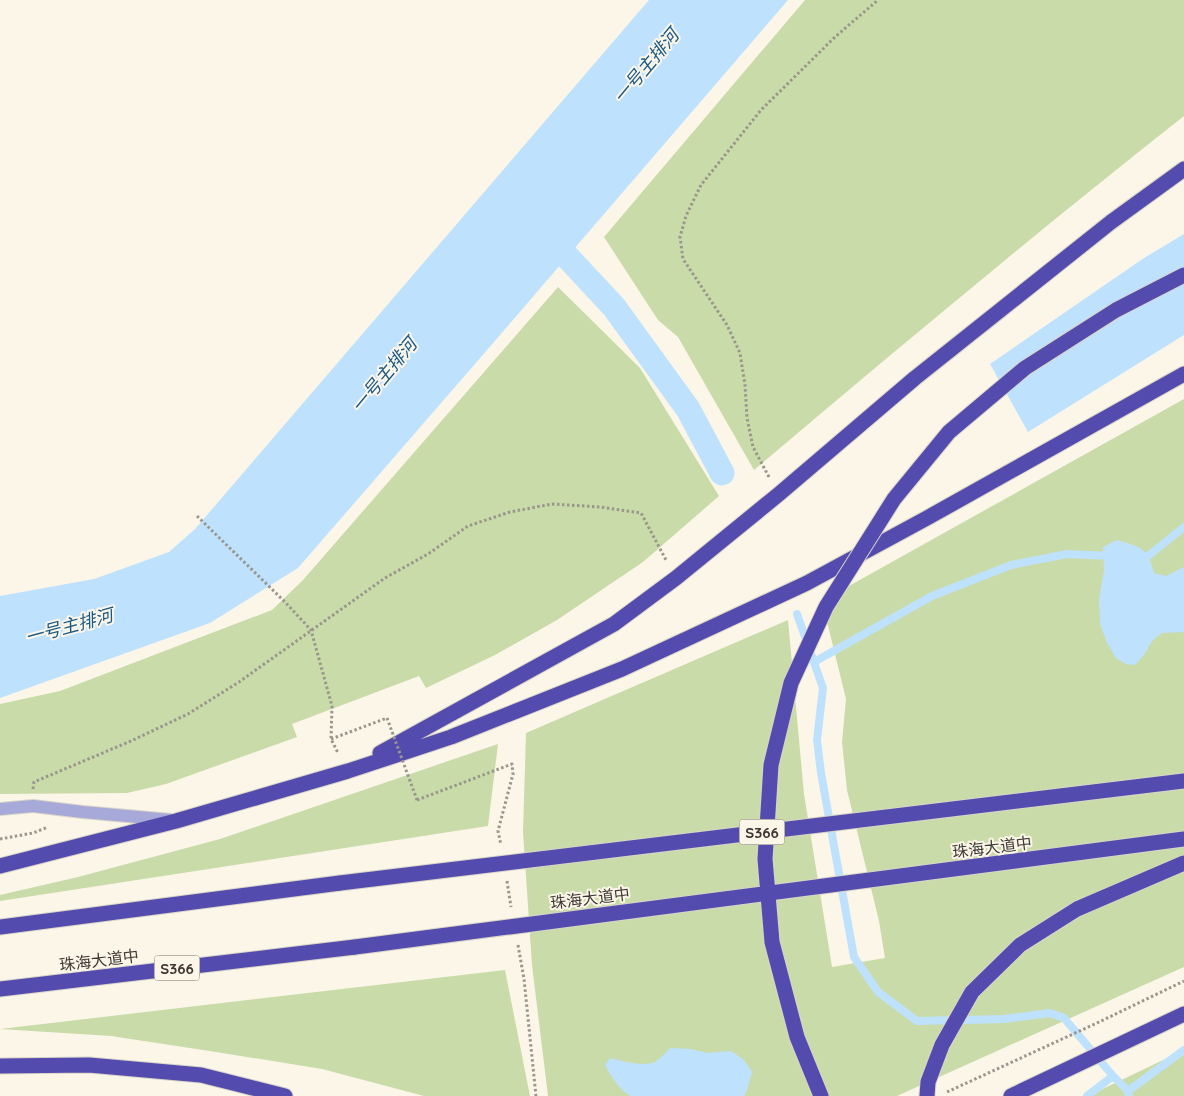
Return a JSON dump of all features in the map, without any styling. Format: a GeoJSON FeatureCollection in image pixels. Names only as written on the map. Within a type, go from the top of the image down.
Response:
{"type":"FeatureCollection","features":[{"type":"Feature","properties":{"kind":"highway"},"geometry":{"type":"LineString","coordinates":[[348,771],[614,624],[676,578],[779,494],[914,378],[1103,228],[1184,169]]}},
{"type":"Feature","properties":{"kind":"highway"},"geometry":{"type":"LineString","coordinates":[[822,1096],[797,1036],[772,942],[765,859],[771,765],[791,683],[826,607],[894,499],[949,432],[1025,368],[1116,310],[1184,275]]}},
{"type":"Feature","properties":{"kind":"highway"},"geometry":{"type":"LineString","coordinates":[[0,866],[176,821],[348,771],[451,737],[622,669],[806,583],[927,518],[1184,374]]}},
{"type":"Feature","properties":{"kind":"highway","name":"S366"},"geometry":{"type":"LineString","coordinates":[[0,927],[340,883],[1184,781]]}},
{"type":"Feature","properties":{"kind":"highway","name":"珠海大道中"},"geometry":{"type":"LineString","coordinates":[[0,989],[355,946],[1184,839]]}},
{"type":"Feature","properties":{"kind":"highway"},"geometry":{"type":"LineString","coordinates":[[927,1096],[928,1082],[942,1045],[972,992],[1020,945],[1077,910],[1184,863]]}},
{"type":"Feature","properties":{"kind":"highway"},"geometry":{"type":"LineString","coordinates":[[1011,1096],[1184,1014]]}},
{"type":"Feature","properties":{"kind":"highway"},"geometry":{"type":"LineString","coordinates":[[0,1066],[89,1065],[201,1076],[286,1096]]}},
{"type":"Feature","properties":{"kind":"lane"},"geometry":{"type":"LineString","coordinates":[[0,809],[33,806],[176,821]]}},
{"type":"Feature","properties":{"kind":"path"},"geometry":{"type":"LineString","coordinates":[[779,494],[753,446],[747,418],[745,385],[740,353],[726,325],[683,260],[680,237],[686,216],[701,185],[761,110],[835,37],[878,0]]}},
{"type":"Feature","properties":{"kind":"path"},"geometry":{"type":"LineString","coordinates":[[33,806],[34,782],[131,741],[188,714],[239,682],[385,578],[428,554],[468,526],[510,512],[552,504],[600,506],[641,513],[676,578]]}},
{"type":"Feature","properties":{"kind":"path"},"geometry":{"type":"LineString","coordinates":[[196,516],[285,602],[311,630],[332,706],[331,740],[387,718],[417,800],[512,764]]}},
{"type":"Feature","properties":{"kind":"path"},"geometry":{"type":"LineString","coordinates":[[947,1092],[1184,981]]}},
{"type":"Feature","properties":{"kind":"green space"},"geometry":{"type":"Polygon","coordinates":[[[805,0],[1184,0],[1184,116],[967,291],[754,470],[678,337],[658,320],[604,237],[805,0]]]}},
{"type":"Feature","properties":{"kind":"green space"},"geometry":{"type":"Polygon","coordinates":[[[558,287],[640,368],[719,496],[643,562],[557,620],[495,655],[426,688],[419,676],[292,724],[297,737],[166,784],[127,793],[0,794],[0,704],[60,691],[272,610],[303,580],[558,287]]]}},
{"type":"Feature","properties":{"kind":"green space"},"geometry":{"type":"Polygon","coordinates":[[[1184,399],[1184,967],[897,1096],[548,1096],[532,965],[523,832],[526,733],[788,620],[804,794],[832,967],[885,958],[879,921],[847,790],[842,742],[846,699],[822,601],[1184,399]]]}},
{"type":"Feature","properties":{"kind":"green space"},"geometry":{"type":"Polygon","coordinates":[[[498,744],[488,826],[0,901],[0,895],[78,877],[220,839],[498,744]]]}},
{"type":"Feature","properties":{"kind":"green space"},"geometry":{"type":"Polygon","coordinates":[[[505,970],[530,1096],[424,1096],[322,1069],[216,1052],[111,1036],[0,1029],[505,970]]]}},
{"type":"Feature","properties":{"kind":"green space"},"geometry":{"type":"Polygon","coordinates":[[[1184,1050],[1184,1096],[1088,1096],[1184,1050]]]}},
{"type":"Feature","properties":{"kind":"water","name":"一号主排河"},"geometry":{"type":"Polygon","coordinates":[[[649,0],[788,0],[298,568],[210,623],[0,698],[0,596],[94,579],[169,552],[195,529],[649,0]]]}},
{"type":"Feature","properties":{"kind":"water"},"geometry":{"type":"Polygon","coordinates":[[[1184,234],[1184,335],[1028,432],[990,364],[1144,258],[1184,234]]]}},
{"type":"Feature","properties":{"kind":"water"},"geometry":{"type":"Polygon","coordinates":[[[1117,540],[1142,549],[1152,564],[1154,573],[1166,576],[1184,567],[1184,632],[1162,633],[1152,641],[1144,655],[1135,665],[1126,664],[1116,658],[1107,643],[1100,624],[1099,599],[1104,570],[1103,547],[1117,540]]]}},
{"type":"Feature","properties":{"kind":"water"},"geometry":{"type":"Polygon","coordinates":[[[670,1048],[690,1049],[708,1053],[731,1051],[744,1060],[752,1072],[744,1096],[631,1096],[619,1086],[605,1065],[610,1058],[632,1063],[645,1064],[655,1062],[670,1048]]]}},
{"type":"Feature","properties":{"kind":"waterway"},"geometry":{"type":"LineString","coordinates":[[545,233],[614,307],[688,409],[722,473]]}},
{"type":"Feature","properties":{"kind":"waterway"},"geometry":{"type":"LineString","coordinates":[[1139,556],[1148,556],[1184,527]]}},
{"type":"Feature","properties":{"kind":"waterway"},"geometry":{"type":"LineString","coordinates":[[814,662],[932,596],[1011,565],[1067,554],[1112,556]]}},
{"type":"Feature","properties":{"kind":"waterway"},"geometry":{"type":"LineString","coordinates":[[797,614],[823,688],[817,740],[821,773],[854,957],[878,992],[917,1021],[1004,1019],[1050,1013],[1064,1018],[1128,1091],[1129,1096]]}},
{"type":"Feature","properties":{"kind":"waterway"},"geometry":{"type":"LineString","coordinates":[[1128,1091],[1184,1050]]}},
{"type":"Feature","properties":{"kind":"waterway"},"geometry":{"type":"LineString","coordinates":[[1087,1096],[1113,1076]]}}]}
